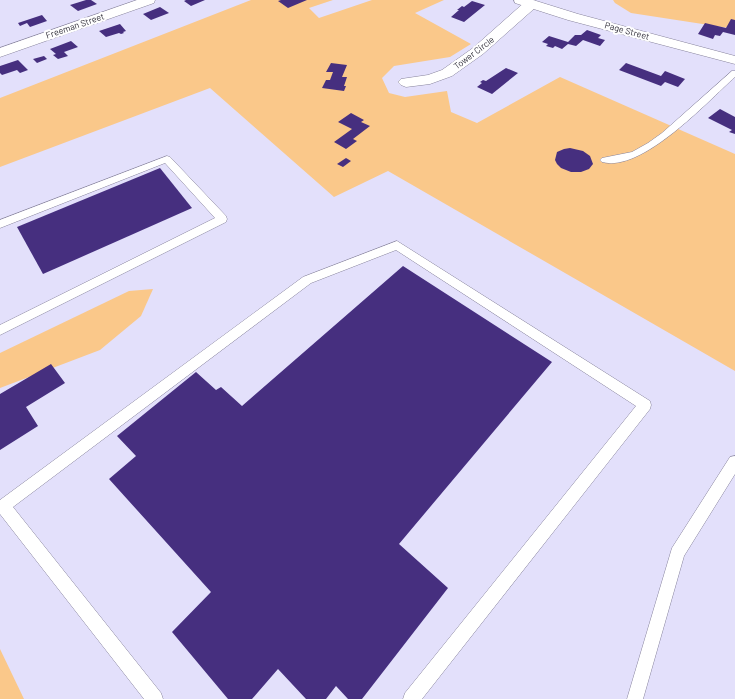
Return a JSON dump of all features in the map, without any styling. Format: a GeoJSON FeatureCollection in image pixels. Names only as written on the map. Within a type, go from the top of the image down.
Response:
{"type":"FeatureCollection","features":[{"type":"Feature","properties":{"kind":"street","name":"Freeman Street"},"geometry":{"type":"LineString","coordinates":[[0,53],[149,0]]}},
{"type":"Feature","properties":{"kind":"street","name":"Page Street"},"geometry":{"type":"LineString","coordinates":[[526,2],[735,60]]}},
{"type":"Feature","properties":{"kind":"street","name":"Tower Circle"},"geometry":{"type":"LineString","coordinates":[[406,82],[430,79],[447,73],[484,46],[526,2]]}},
{"type":"Feature","properties":{"kind":"lane"},"geometry":{"type":"LineString","coordinates":[[605,160],[622,158],[635,154],[651,145],[665,135],[735,73]]}},
{"type":"Feature","properties":{"kind":"lane"},"geometry":{"type":"LineString","coordinates":[[0,224],[167,159],[222,219],[0,330]]}},
{"type":"Feature","properties":{"kind":"lane"},"geometry":{"type":"LineString","coordinates":[[155,699],[3,506],[307,280],[397,245],[645,405],[411,699]]}},
{"type":"Feature","properties":{"kind":"lane"},"geometry":{"type":"LineString","coordinates":[[635,699],[677,553],[735,462]]}},
{"type":"Feature","properties":{"kind":"shaded area"},"geometry":{"type":"Polygon","coordinates":[[[251,0],[333,0],[309,8],[319,18],[372,0],[444,0],[415,13],[471,44],[450,57],[394,66],[382,78],[389,93],[405,97],[447,91],[451,112],[477,123],[560,77],[735,154],[735,371],[388,171],[334,197],[210,88],[0,167],[0,98],[251,0]]]}},
{"type":"Feature","properties":{"kind":"shaded area"},"geometry":{"type":"Polygon","coordinates":[[[613,0],[735,0],[735,29],[631,13],[615,3],[613,0]]]}},
{"type":"Feature","properties":{"kind":"shaded area"},"geometry":{"type":"Polygon","coordinates":[[[153,289],[141,316],[100,350],[0,388],[0,353],[129,291],[153,289]]]}},
{"type":"Feature","properties":{"kind":"shaded area"},"geometry":{"type":"Polygon","coordinates":[[[0,649],[24,699],[0,699],[0,649]]]}},
{"type":"Feature","properties":{"kind":"building"},"geometry":{"type":"Polygon","coordinates":[[[91,0],[97,4],[78,11],[70,5],[91,0]]]}},
{"type":"Feature","properties":{"kind":"building"},"geometry":{"type":"Polygon","coordinates":[[[205,0],[191,6],[184,1],[205,0]]]}},
{"type":"Feature","properties":{"kind":"building"},"geometry":{"type":"Polygon","coordinates":[[[307,0],[288,8],[278,1],[307,0]]]}},
{"type":"Feature","properties":{"kind":"building"},"geometry":{"type":"Polygon","coordinates":[[[472,1],[485,5],[464,22],[451,17],[462,6],[464,7],[472,1]]]}},
{"type":"Feature","properties":{"kind":"building"},"geometry":{"type":"Polygon","coordinates":[[[160,7],[169,13],[151,20],[143,14],[160,7]]]}},
{"type":"Feature","properties":{"kind":"building"},"geometry":{"type":"Polygon","coordinates":[[[42,15],[47,21],[30,27],[27,23],[20,26],[18,23],[42,15]]]}},
{"type":"Feature","properties":{"kind":"building"},"geometry":{"type":"Polygon","coordinates":[[[731,19],[735,20],[735,35],[723,32],[720,36],[715,35],[713,39],[698,34],[705,23],[726,28],[731,19]]]}},
{"type":"Feature","properties":{"kind":"building"},"geometry":{"type":"Polygon","coordinates":[[[120,24],[126,31],[123,32],[124,33],[106,37],[99,31],[120,24]]]}},
{"type":"Feature","properties":{"kind":"building"},"geometry":{"type":"Polygon","coordinates":[[[587,30],[601,35],[598,38],[605,40],[600,46],[583,40],[576,46],[568,44],[562,49],[555,46],[553,48],[546,46],[548,44],[542,42],[549,36],[568,42],[575,35],[581,35],[587,30]]]}},
{"type":"Feature","properties":{"kind":"building"},"geometry":{"type":"Polygon","coordinates":[[[71,41],[78,47],[64,52],[68,56],[58,59],[53,55],[56,54],[50,49],[71,41]]]}},
{"type":"Feature","properties":{"kind":"building"},"geometry":{"type":"Polygon","coordinates":[[[44,56],[47,59],[37,63],[33,59],[44,56]]]}},
{"type":"Feature","properties":{"kind":"building"},"geometry":{"type":"Polygon","coordinates":[[[18,60],[28,70],[20,73],[17,70],[2,75],[0,73],[0,66],[18,60]]]}},
{"type":"Feature","properties":{"kind":"building"},"geometry":{"type":"Polygon","coordinates":[[[331,63],[347,65],[342,77],[347,77],[344,91],[322,88],[326,80],[330,80],[333,72],[326,72],[331,63]]]}},
{"type":"Feature","properties":{"kind":"building"},"geometry":{"type":"Polygon","coordinates":[[[626,63],[661,76],[665,71],[685,79],[678,87],[665,82],[661,86],[619,70],[626,63]]]}},
{"type":"Feature","properties":{"kind":"building"},"geometry":{"type":"Polygon","coordinates":[[[506,68],[518,73],[492,94],[477,87],[483,80],[486,81],[506,68]]]}},
{"type":"Feature","properties":{"kind":"building"},"geometry":{"type":"Polygon","coordinates":[[[720,109],[735,117],[735,134],[729,132],[732,130],[708,118],[720,109]]]}},
{"type":"Feature","properties":{"kind":"building"},"geometry":{"type":"Polygon","coordinates":[[[351,113],[364,120],[361,122],[370,126],[353,139],[357,141],[346,149],[334,142],[352,129],[338,122],[351,113]]]}},
{"type":"Feature","properties":{"kind":"building"},"geometry":{"type":"Polygon","coordinates":[[[570,148],[583,151],[590,156],[593,164],[589,169],[581,172],[571,172],[561,168],[557,164],[555,160],[557,152],[570,148]]]}},
{"type":"Feature","properties":{"kind":"building"},"geometry":{"type":"Polygon","coordinates":[[[346,158],[351,161],[343,167],[337,164],[346,158]]]}},
{"type":"Feature","properties":{"kind":"building"},"geometry":{"type":"Polygon","coordinates":[[[160,168],[192,208],[43,274],[17,227],[160,168]]]}},
{"type":"Feature","properties":{"kind":"building"},"geometry":{"type":"Polygon","coordinates":[[[403,266],[552,362],[399,544],[448,588],[362,699],[348,699],[336,686],[326,699],[306,699],[278,669],[252,699],[228,699],[172,632],[211,592],[109,479],[136,456],[117,436],[196,372],[216,390],[221,387],[242,406],[403,266]]]}},
{"type":"Feature","properties":{"kind":"building"},"geometry":{"type":"Polygon","coordinates":[[[51,364],[65,383],[26,407],[38,426],[0,450],[0,394],[51,364]]]}}]}
